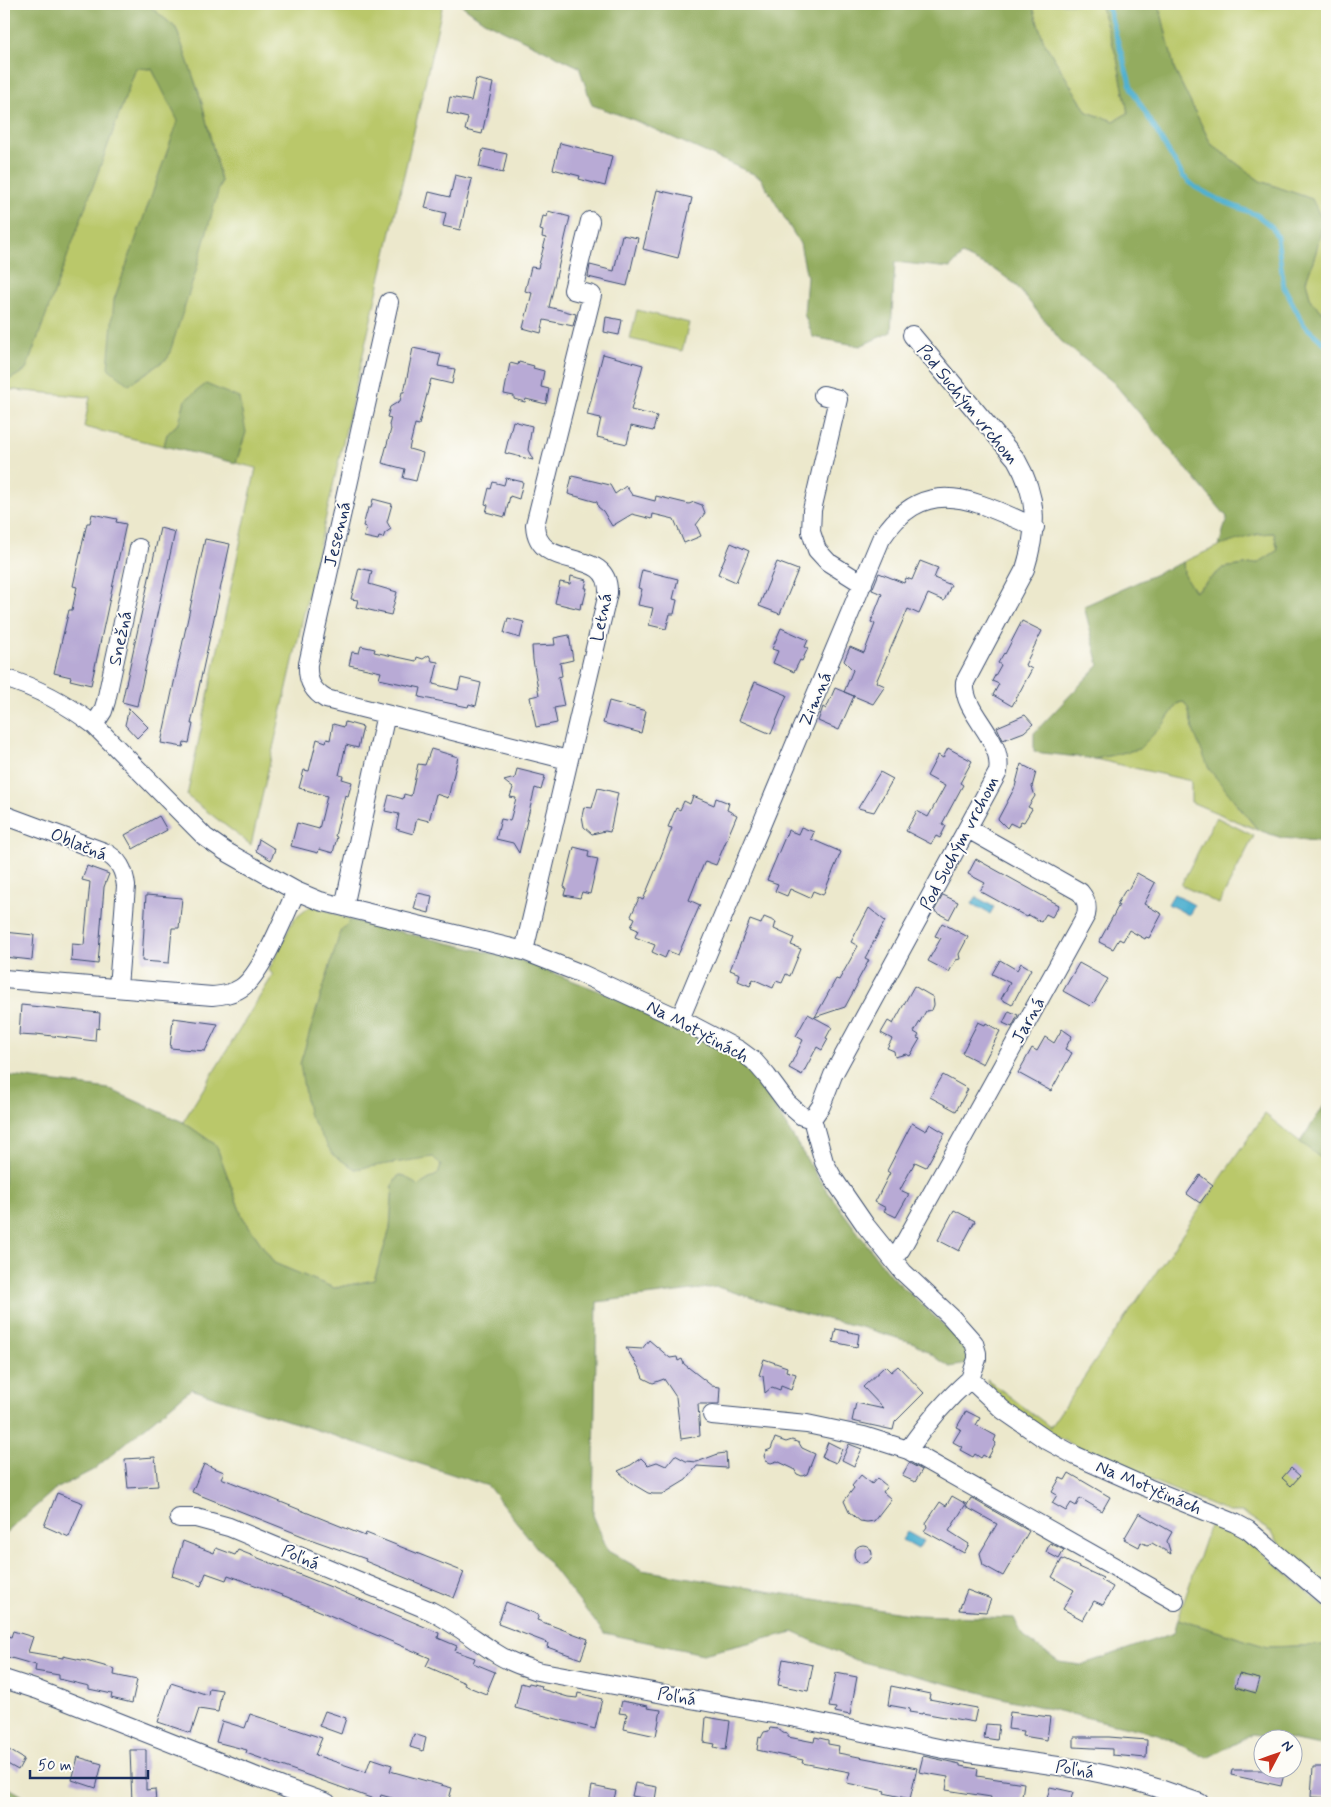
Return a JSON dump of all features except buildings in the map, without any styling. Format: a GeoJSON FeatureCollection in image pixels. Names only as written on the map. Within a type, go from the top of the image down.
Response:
{"type":"FeatureCollection","features":[{"type":"Feature","properties":{"kind":"street","name":"Letná"},"geometry":{"type":"LineString","coordinates":[[524,951],[608,593],[607,580],[600,569],[556,554],[546,548],[538,538],[535,525],[592,295],[573,290],[590,221]]}},
{"type":"Feature","properties":{"kind":"street","name":"Jesenná"},"geometry":{"type":"LineString","coordinates":[[389,302],[307,672],[311,686],[320,696],[326,699],[568,760]]}},
{"type":"Feature","properties":{"kind":"street","name":"Pod Suchým vrchom"},"geometry":{"type":"LineString","coordinates":[[812,1119],[821,1106],[833,1075],[996,779],[999,764],[997,750],[966,695],[965,682],[1025,569],[1032,549],[1035,527],[1032,493],[1026,475],[1016,459],[912,335]]}},
{"type":"Feature","properties":{"kind":"street"},"geometry":{"type":"LineString","coordinates":[[823,395],[838,400],[812,510],[811,532],[817,550],[828,562],[863,584]]}},
{"type":"Feature","properties":{"kind":"street","name":"Zimná"},"geometry":{"type":"LineString","coordinates":[[680,1019],[881,539],[890,527],[908,510],[932,500],[956,498],[968,500],[1035,527]]}},
{"type":"Feature","properties":{"kind":"street","name":"Snežná"},"geometry":{"type":"LineString","coordinates":[[94,725],[103,711],[106,702],[139,548]]}},
{"type":"Feature","properties":{"kind":"street","name":"Na Motyčinách"},"geometry":{"type":"LineString","coordinates":[[4,678],[47,693],[75,710],[94,725],[206,837],[225,851],[296,891],[320,901],[524,951],[582,974],[680,1019],[739,1050],[754,1061],[787,1103],[802,1116],[812,1119]]}},
{"type":"Feature","properties":{"kind":"street"},"geometry":{"type":"LineString","coordinates":[[344,907],[386,714]]}},
{"type":"Feature","properties":{"kind":"street","name":"Oblačná"},"geometry":{"type":"LineString","coordinates":[[4,815],[104,852],[120,865],[126,886],[118,987]]}},
{"type":"Feature","properties":{"kind":"street","name":"Jarná"},"geometry":{"type":"LineString","coordinates":[[893,1259],[901,1250],[1086,915],[1087,910],[1086,900],[1080,892],[968,829]]}},
{"type":"Feature","properties":{"kind":"street"},"geometry":{"type":"LineString","coordinates":[[4,979],[212,996],[224,995],[242,988],[250,982],[259,968],[296,891]]}},
{"type":"Feature","properties":{"kind":"street"},"geometry":{"type":"LineString","coordinates":[[812,1119],[819,1149],[833,1178],[866,1226],[903,1272],[951,1317],[974,1343],[977,1353],[977,1359],[970,1379],[954,1393],[921,1431],[908,1450]]}},
{"type":"Feature","properties":{"kind":"street","name":"Na Motyčinách"},"geometry":{"type":"LineString","coordinates":[[970,1379],[1004,1410],[1045,1439],[1076,1456],[1248,1530],[1327,1597]]}},
{"type":"Feature","properties":{"kind":"street"},"geometry":{"type":"LineString","coordinates":[[712,1415],[807,1424],[864,1436],[908,1450],[1175,1601]]}},
{"type":"Feature","properties":{"kind":"street","name":"Poľná"},"geometry":{"type":"LineString","coordinates":[[179,1518],[196,1518],[229,1527],[431,1611],[451,1622],[495,1653],[514,1663],[537,1671],[796,1718],[948,1750],[1078,1768],[1126,1779],[1200,1803]]}},
{"type":"Feature","properties":{"kind":"street"},"geometry":{"type":"LineString","coordinates":[[4,1679],[38,1690],[324,1803]]}},
{"type":"Feature","properties":{"kind":"green space"},"geometry":{"type":"Polygon","coordinates":[[[4,4],[147,4],[176,28],[201,99],[221,181],[196,271],[168,358],[129,385],[108,368],[114,300],[178,121],[152,69],[136,68],[26,370],[4,383],[4,4]]]}},
{"type":"Feature","properties":{"kind":"green space"},"geometry":{"type":"Polygon","coordinates":[[[147,4],[443,4],[251,845],[187,796],[256,468],[236,463],[246,432],[185,400],[179,423],[167,434],[164,446],[84,427],[90,397],[4,389],[4,383],[26,369],[136,68],[152,69],[179,121],[114,300],[221,181],[201,99],[176,28],[147,4]]]}},
{"type":"Feature","properties":{"kind":"green space"},"geometry":{"type":"Polygon","coordinates":[[[460,4],[1032,4],[1044,42],[1087,112],[1114,121],[1128,113],[1117,58],[1100,4],[1159,4],[1175,71],[1211,144],[1260,181],[1312,199],[1323,222],[1316,252],[1306,281],[1311,301],[1327,316],[1327,842],[1282,838],[1258,830],[1209,769],[1193,730],[1188,708],[1184,702],[1178,703],[1163,725],[1139,749],[1095,759],[1034,752],[1034,733],[1099,665],[1084,606],[1183,562],[1184,575],[1195,592],[1223,568],[1258,563],[1278,550],[1274,533],[1258,534],[1219,546],[1227,517],[1113,382],[1061,341],[1015,284],[997,271],[962,255],[950,268],[895,262],[891,332],[860,346],[813,337],[804,314],[807,277],[800,244],[760,177],[634,120],[592,105],[579,67],[484,21],[460,4]]]}},
{"type":"Feature","properties":{"kind":"green space"},"geometry":{"type":"Polygon","coordinates":[[[1032,4],[1100,4],[1117,58],[1128,113],[1114,121],[1087,112],[1044,42],[1032,4]]]}},
{"type":"Feature","properties":{"kind":"green space"},"geometry":{"type":"Polygon","coordinates":[[[1159,4],[1327,4],[1327,316],[1311,301],[1306,281],[1316,252],[1312,199],[1260,181],[1211,144],[1175,71],[1159,4]]]}},
{"type":"Feature","properties":{"kind":"green space"},"geometry":{"type":"Polygon","coordinates":[[[637,310],[689,323],[682,351],[630,339],[637,310]]]}},
{"type":"Feature","properties":{"kind":"green space"},"geometry":{"type":"Polygon","coordinates":[[[206,384],[239,398],[246,432],[236,463],[164,446],[167,434],[179,423],[185,400],[206,384]]]}},
{"type":"Feature","properties":{"kind":"green space"},"geometry":{"type":"Polygon","coordinates":[[[1274,533],[1278,550],[1258,563],[1223,568],[1194,592],[1184,575],[1183,562],[1239,539],[1274,533]]]}},
{"type":"Feature","properties":{"kind":"green space"},"geometry":{"type":"Polygon","coordinates":[[[1184,702],[1188,708],[1193,730],[1237,805],[1258,830],[1191,802],[1191,781],[1095,759],[1139,749],[1163,725],[1178,703],[1184,702]]]}},
{"type":"Feature","properties":{"kind":"green space"},"geometry":{"type":"Polygon","coordinates":[[[1216,817],[1254,836],[1219,904],[1181,885],[1216,817]]]}},
{"type":"Feature","properties":{"kind":"green space"},"geometry":{"type":"Polygon","coordinates":[[[312,905],[351,920],[341,930],[300,1064],[355,1169],[433,1156],[441,1165],[438,1174],[418,1186],[405,1176],[399,1175],[393,1184],[390,1229],[374,1280],[334,1288],[274,1263],[242,1216],[216,1145],[183,1122],[273,975],[269,970],[293,920],[312,905]]]}},
{"type":"Feature","properties":{"kind":"green space"},"geometry":{"type":"Polygon","coordinates":[[[351,920],[520,960],[617,998],[732,1055],[760,1083],[820,1181],[882,1265],[966,1348],[968,1364],[950,1367],[914,1343],[861,1327],[804,1314],[717,1287],[597,1302],[593,1515],[608,1551],[642,1570],[856,1606],[916,1615],[1014,1618],[1023,1636],[1059,1662],[1081,1665],[1174,1633],[1178,1619],[1267,1647],[1327,1645],[1327,1747],[1304,1743],[1304,1730],[1254,1730],[1254,1735],[1207,1758],[1158,1734],[1002,1698],[855,1660],[793,1632],[703,1654],[604,1633],[488,1486],[191,1389],[93,1470],[54,1490],[4,1535],[4,1075],[109,1089],[183,1122],[216,1145],[242,1216],[274,1263],[334,1288],[374,1280],[390,1229],[393,1184],[399,1175],[405,1176],[418,1186],[438,1174],[441,1165],[433,1157],[355,1169],[333,1155],[308,1113],[300,1064],[341,930],[351,920]]]}},
{"type":"Feature","properties":{"kind":"green space"},"geometry":{"type":"Polygon","coordinates":[[[1327,1101],[1327,1163],[1300,1142],[1327,1101]]]}},
{"type":"Feature","properties":{"kind":"green space"},"geometry":{"type":"Polygon","coordinates":[[[1265,1114],[1327,1163],[1327,1588],[1281,1547],[1272,1532],[1242,1512],[1228,1512],[1106,1462],[1045,1431],[1003,1399],[988,1383],[987,1379],[1050,1427],[1265,1114]]]}},
{"type":"Feature","properties":{"kind":"green space"},"geometry":{"type":"Polygon","coordinates":[[[1211,1521],[1243,1536],[1327,1609],[1327,1645],[1267,1647],[1178,1619],[1211,1521]]]}},
{"type":"Feature","properties":{"kind":"green space"},"geometry":{"type":"Polygon","coordinates":[[[4,1785],[35,1803],[4,1803],[4,1785]]]}},
{"type":"Feature","properties":{"kind":"water"},"geometry":{"type":"Polygon","coordinates":[[[1174,894],[1194,905],[1189,915],[1168,904],[1174,894]]]}},
{"type":"Feature","properties":{"kind":"water"},"geometry":{"type":"Polygon","coordinates":[[[976,897],[994,907],[990,914],[972,904],[976,897]]]}},
{"type":"Feature","properties":{"kind":"water"},"geometry":{"type":"Polygon","coordinates":[[[907,1532],[923,1541],[918,1549],[902,1540],[907,1532]]]}},
{"type":"Feature","properties":{"kind":"waterway"},"geometry":{"type":"LineString","coordinates":[[1107,4],[1132,90],[1183,176],[1195,187],[1219,200],[1257,215],[1272,227],[1277,237],[1284,287],[1304,325],[1327,346]]}},
{"type":"Feature","properties":{"kind":"waterway"},"geometry":{"type":"LineString","coordinates":[[4,1793],[23,1803]]}}]}
